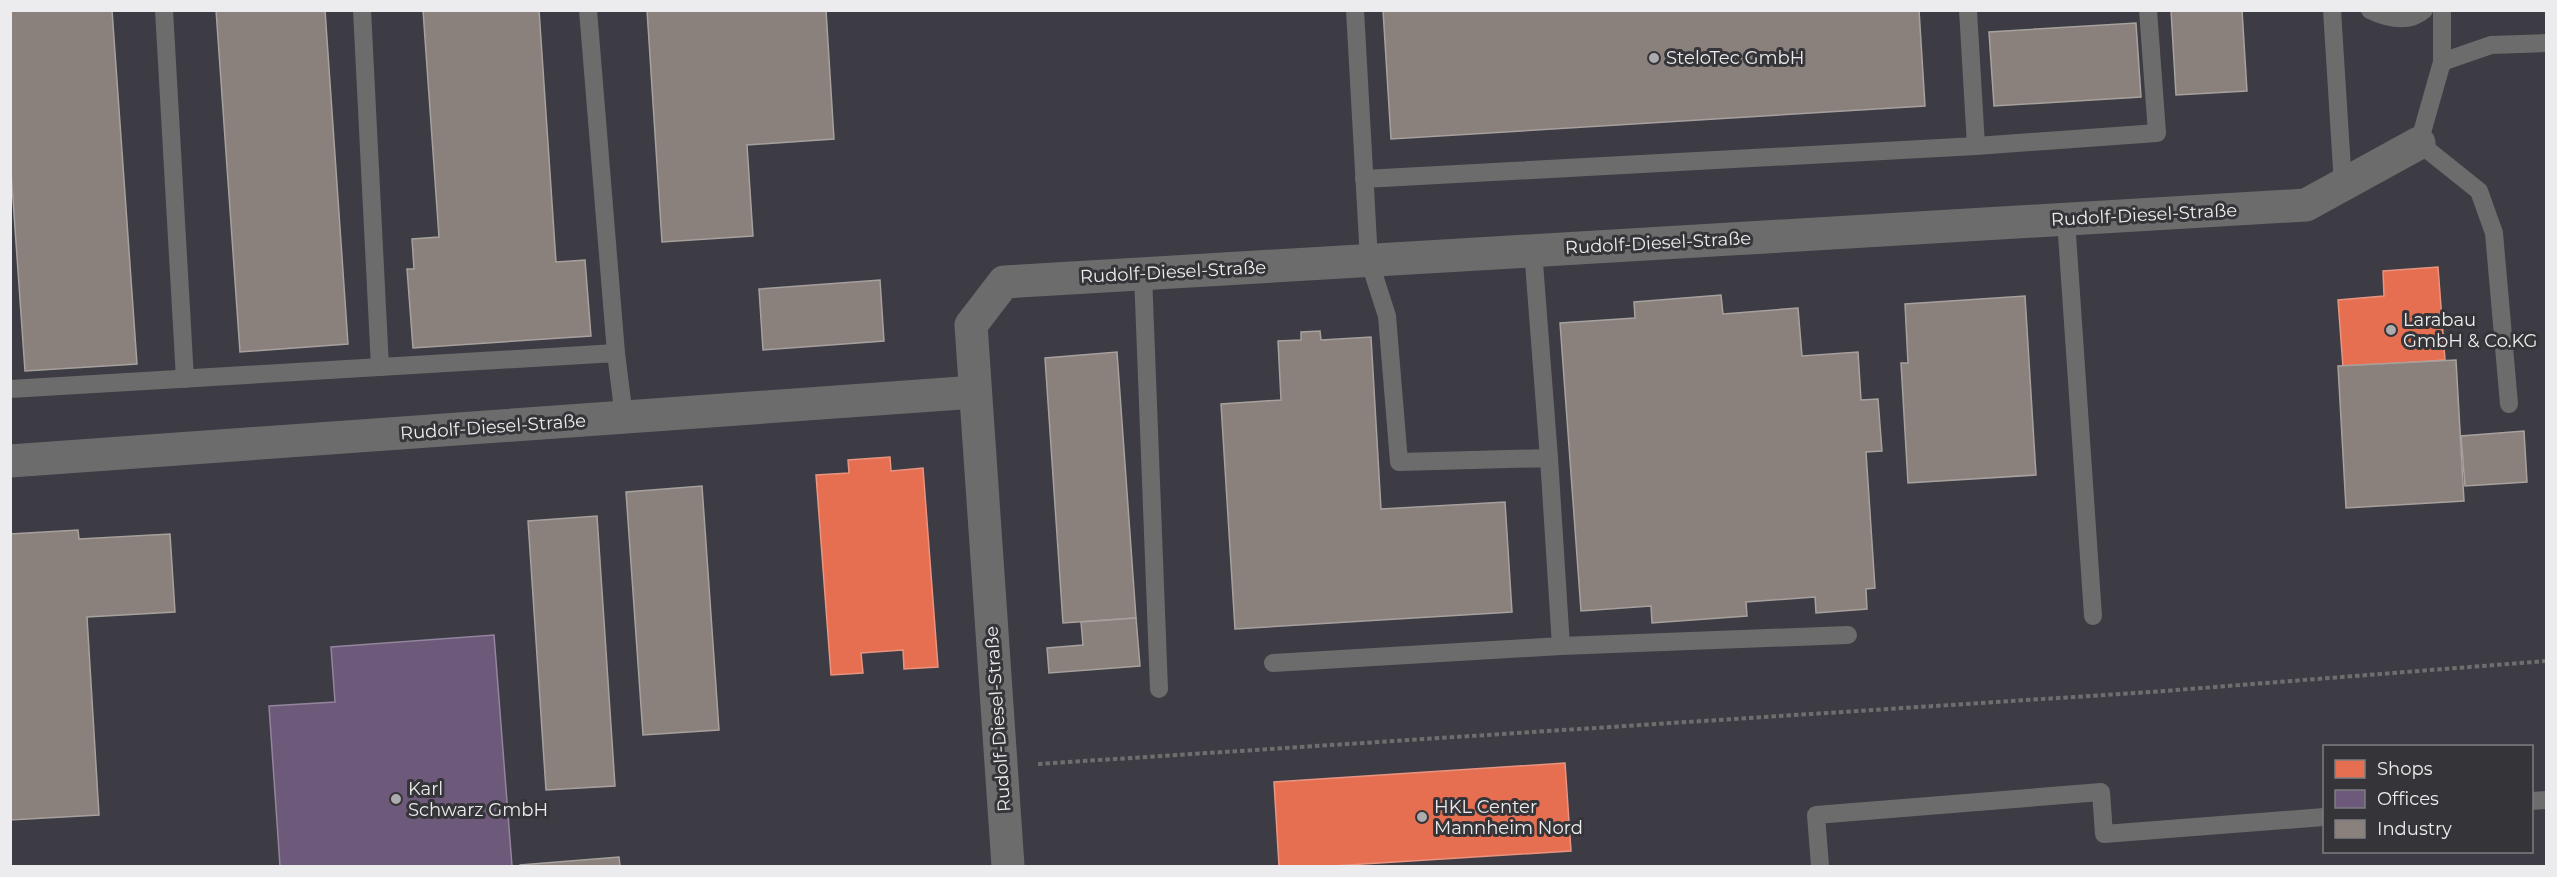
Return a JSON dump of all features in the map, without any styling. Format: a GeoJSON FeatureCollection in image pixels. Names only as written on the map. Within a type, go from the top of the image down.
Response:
{"type":"FeatureCollection","features":[{"type":"Feature","properties":{"kind":"street","name":"Rudolf-Diesel-Straße"},"geometry":{"type":"LineString","coordinates":[[1008,867],[971,325],[1004,282],[2306,205],[2419,143]]}},
{"type":"Feature","properties":{"kind":"street","name":"Rudolf-Diesel-Straße"},"geometry":{"type":"LineString","coordinates":[[10,461],[975,392]]}},
{"type":"Feature","properties":{"kind":"lane"},"geometry":{"type":"LineString","coordinates":[[164,10],[185,379]]}},
{"type":"Feature","properties":{"kind":"lane"},"geometry":{"type":"LineString","coordinates":[[362,10],[380,367]]}},
{"type":"Feature","properties":{"kind":"lane"},"geometry":{"type":"LineString","coordinates":[[588,10],[616,353],[624,417]]}},
{"type":"Feature","properties":{"kind":"lane"},"geometry":{"type":"LineString","coordinates":[[1355,10],[1369,260],[1387,316],[1399,462],[1549,458]]}},
{"type":"Feature","properties":{"kind":"lane"},"geometry":{"type":"LineString","coordinates":[[1968,10],[1976,146]]}},
{"type":"Feature","properties":{"kind":"lane"},"geometry":{"type":"LineString","coordinates":[[1364,179],[1976,146],[2157,133],[2148,10]]}},
{"type":"Feature","properties":{"kind":"lane"},"geometry":{"type":"LineString","coordinates":[[2332,10],[2343,185]]}},
{"type":"Feature","properties":{"kind":"lane"},"geometry":{"type":"LineString","coordinates":[[2370,10],[2398,20],[2419,14],[2424,10]]}},
{"type":"Feature","properties":{"kind":"lane"},"geometry":{"type":"LineString","coordinates":[[2442,10],[2442,62],[2419,143],[2479,191],[2494,233],[2510,404]]}},
{"type":"Feature","properties":{"kind":"lane"},"geometry":{"type":"LineString","coordinates":[[2442,62],[2491,45],[2547,43]]}},
{"type":"Feature","properties":{"kind":"lane"},"geometry":{"type":"LineString","coordinates":[[2066,219],[2092,616]]}},
{"type":"Feature","properties":{"kind":"lane"},"geometry":{"type":"LineString","coordinates":[[1533,250],[1561,646]]}},
{"type":"Feature","properties":{"kind":"lane"},"geometry":{"type":"LineString","coordinates":[[1143,274],[1159,689]]}},
{"type":"Feature","properties":{"kind":"lane"},"geometry":{"type":"LineString","coordinates":[[10,389],[616,353]]}},
{"type":"Feature","properties":{"kind":"lane"},"geometry":{"type":"LineString","coordinates":[[1273,663],[1561,646],[1848,635]]}},
{"type":"Feature","properties":{"kind":"lane"},"geometry":{"type":"LineString","coordinates":[[1820,867],[1816,815],[2101,792],[2104,834],[2323,817]]}},
{"type":"Feature","properties":{"kind":"path"},"geometry":{"type":"LineString","coordinates":[[1001,767],[2151,692],[2547,662]]}},
{"type":"Feature","properties":{"kind":"shaded area"},"geometry":{"type":"Polygon","coordinates":[[[10,11],[2546,11],[2546,866],[11,866],[10,11]]]}},
{"type":"Feature","properties":{"kind":"building: Shops","name":"Larabau GmbH & Co.KG"},"geometry":{"type":"Polygon","coordinates":[[[2438,267],[2445,360],[2343,367],[2338,300],[2384,296],[2383,271],[2438,267]]]}},
{"type":"Feature","properties":{"kind":"building: Shops"},"geometry":{"type":"Polygon","coordinates":[[[890,457],[891,471],[923,468],[938,667],[904,669],[903,650],[861,653],[863,673],[831,675],[816,475],[849,473],[848,460],[890,457]]]}},
{"type":"Feature","properties":{"kind":"building: Shops","name":"HKL Center Mannheim Nord"},"geometry":{"type":"Polygon","coordinates":[[[1565,763],[1571,851],[1332,866],[1279,866],[1274,782],[1565,763]]]}},
{"type":"Feature","properties":{"kind":"building: Offices"},"geometry":{"type":"Polygon","coordinates":[[[494,635],[512,866],[280,866],[269,706],[335,702],[331,647],[494,635]]]}},
{"type":"Feature","properties":{"kind":"building: Industry"},"geometry":{"type":"Polygon","coordinates":[[[10,10],[112,10],[137,364],[25,371],[10,157],[10,10]]]}},
{"type":"Feature","properties":{"kind":"building: Industry"},"geometry":{"type":"Polygon","coordinates":[[[216,10],[325,10],[348,344],[240,352],[216,10]]]}},
{"type":"Feature","properties":{"kind":"building: Industry"},"geometry":{"type":"Polygon","coordinates":[[[423,10],[539,10],[556,262],[585,260],[591,336],[413,348],[407,269],[414,269],[412,239],[439,237],[423,10]]]}},
{"type":"Feature","properties":{"kind":"building: Industry"},"geometry":{"type":"Polygon","coordinates":[[[647,10],[826,10],[834,139],[747,145],[753,236],[662,242],[647,10]]]}},
{"type":"Feature","properties":{"kind":"building: Industry","name":"SteloTec GmbH"},"geometry":{"type":"Polygon","coordinates":[[[1383,10],[1919,10],[1925,106],[1391,139],[1383,10]]]}},
{"type":"Feature","properties":{"kind":"building: Industry"},"geometry":{"type":"Polygon","coordinates":[[[2171,10],[2242,10],[2247,91],[2176,95],[2171,10]]]}},
{"type":"Feature","properties":{"kind":"building: Industry"},"geometry":{"type":"Polygon","coordinates":[[[2136,23],[2141,97],[1994,106],[1989,32],[2136,23]]]}},
{"type":"Feature","properties":{"kind":"building: Industry"},"geometry":{"type":"Polygon","coordinates":[[[880,280],[884,341],[763,350],[759,289],[880,280]]]}},
{"type":"Feature","properties":{"kind":"building: Industry"},"geometry":{"type":"Polygon","coordinates":[[[1721,295],[1723,314],[1798,308],[1802,356],[1858,352],[1861,400],[1878,399],[1882,451],[1866,452],[1875,588],[1866,589],[1867,609],[1816,613],[1815,597],[1746,602],[1747,616],[1652,623],[1651,606],[1581,611],[1560,323],[1635,318],[1634,302],[1721,295]]]}},
{"type":"Feature","properties":{"kind":"building: Industry"},"geometry":{"type":"Polygon","coordinates":[[[2025,296],[2036,475],[1908,483],[1901,363],[1908,363],[1905,304],[2025,296]]]}},
{"type":"Feature","properties":{"kind":"building: Industry"},"geometry":{"type":"Polygon","coordinates":[[[1320,331],[1321,340],[1371,337],[1381,509],[1505,502],[1512,612],[1235,629],[1221,404],[1281,400],[1278,341],[1301,340],[1301,332],[1320,331]]]}},
{"type":"Feature","properties":{"kind":"building: Industry"},"geometry":{"type":"Polygon","coordinates":[[[1117,352],[1136,618],[1063,623],[1045,358],[1117,352]]]}},
{"type":"Feature","properties":{"kind":"building: Industry"},"geometry":{"type":"Polygon","coordinates":[[[2456,360],[2464,501],[2346,508],[2338,366],[2456,360]]]}},
{"type":"Feature","properties":{"kind":"building: Industry"},"geometry":{"type":"Polygon","coordinates":[[[2524,431],[2527,482],[2465,486],[2461,436],[2524,431]]]}},
{"type":"Feature","properties":{"kind":"building: Industry"},"geometry":{"type":"Polygon","coordinates":[[[702,486],[719,730],[643,735],[626,492],[702,486]]]}},
{"type":"Feature","properties":{"kind":"building: Industry"},"geometry":{"type":"Polygon","coordinates":[[[597,516],[615,786],[546,790],[528,521],[597,516]]]}},
{"type":"Feature","properties":{"kind":"building: Industry"},"geometry":{"type":"Polygon","coordinates":[[[78,530],[79,539],[170,534],[175,612],[87,617],[99,815],[10,820],[10,534],[78,530]]]}},
{"type":"Feature","properties":{"kind":"building: Industry"},"geometry":{"type":"Polygon","coordinates":[[[1136,618],[1140,666],[1049,673],[1047,648],[1083,645],[1081,622],[1136,618]]]}},
{"type":"Feature","properties":{"kind":"building: Industry"},"geometry":{"type":"Polygon","coordinates":[[[619,857],[620,866],[520,866],[520,865],[619,857]]]}},
{"type":"Feature","properties":{"kind":"place","name":"SteloTec GmbH"},"geometry":{"type":"Point","coordinates":[1654,58]}},
{"type":"Feature","properties":{"kind":"place","name":"Larabau GmbH & Co.KG"},"geometry":{"type":"Point","coordinates":[2391,330]}},
{"type":"Feature","properties":{"kind":"place","name":"Karl Schwarz GmbH"},"geometry":{"type":"Point","coordinates":[396,799]}},
{"type":"Feature","properties":{"kind":"place","name":"HKL Center Mannheim Nord"},"geometry":{"type":"Point","coordinates":[1422,817]}}]}
